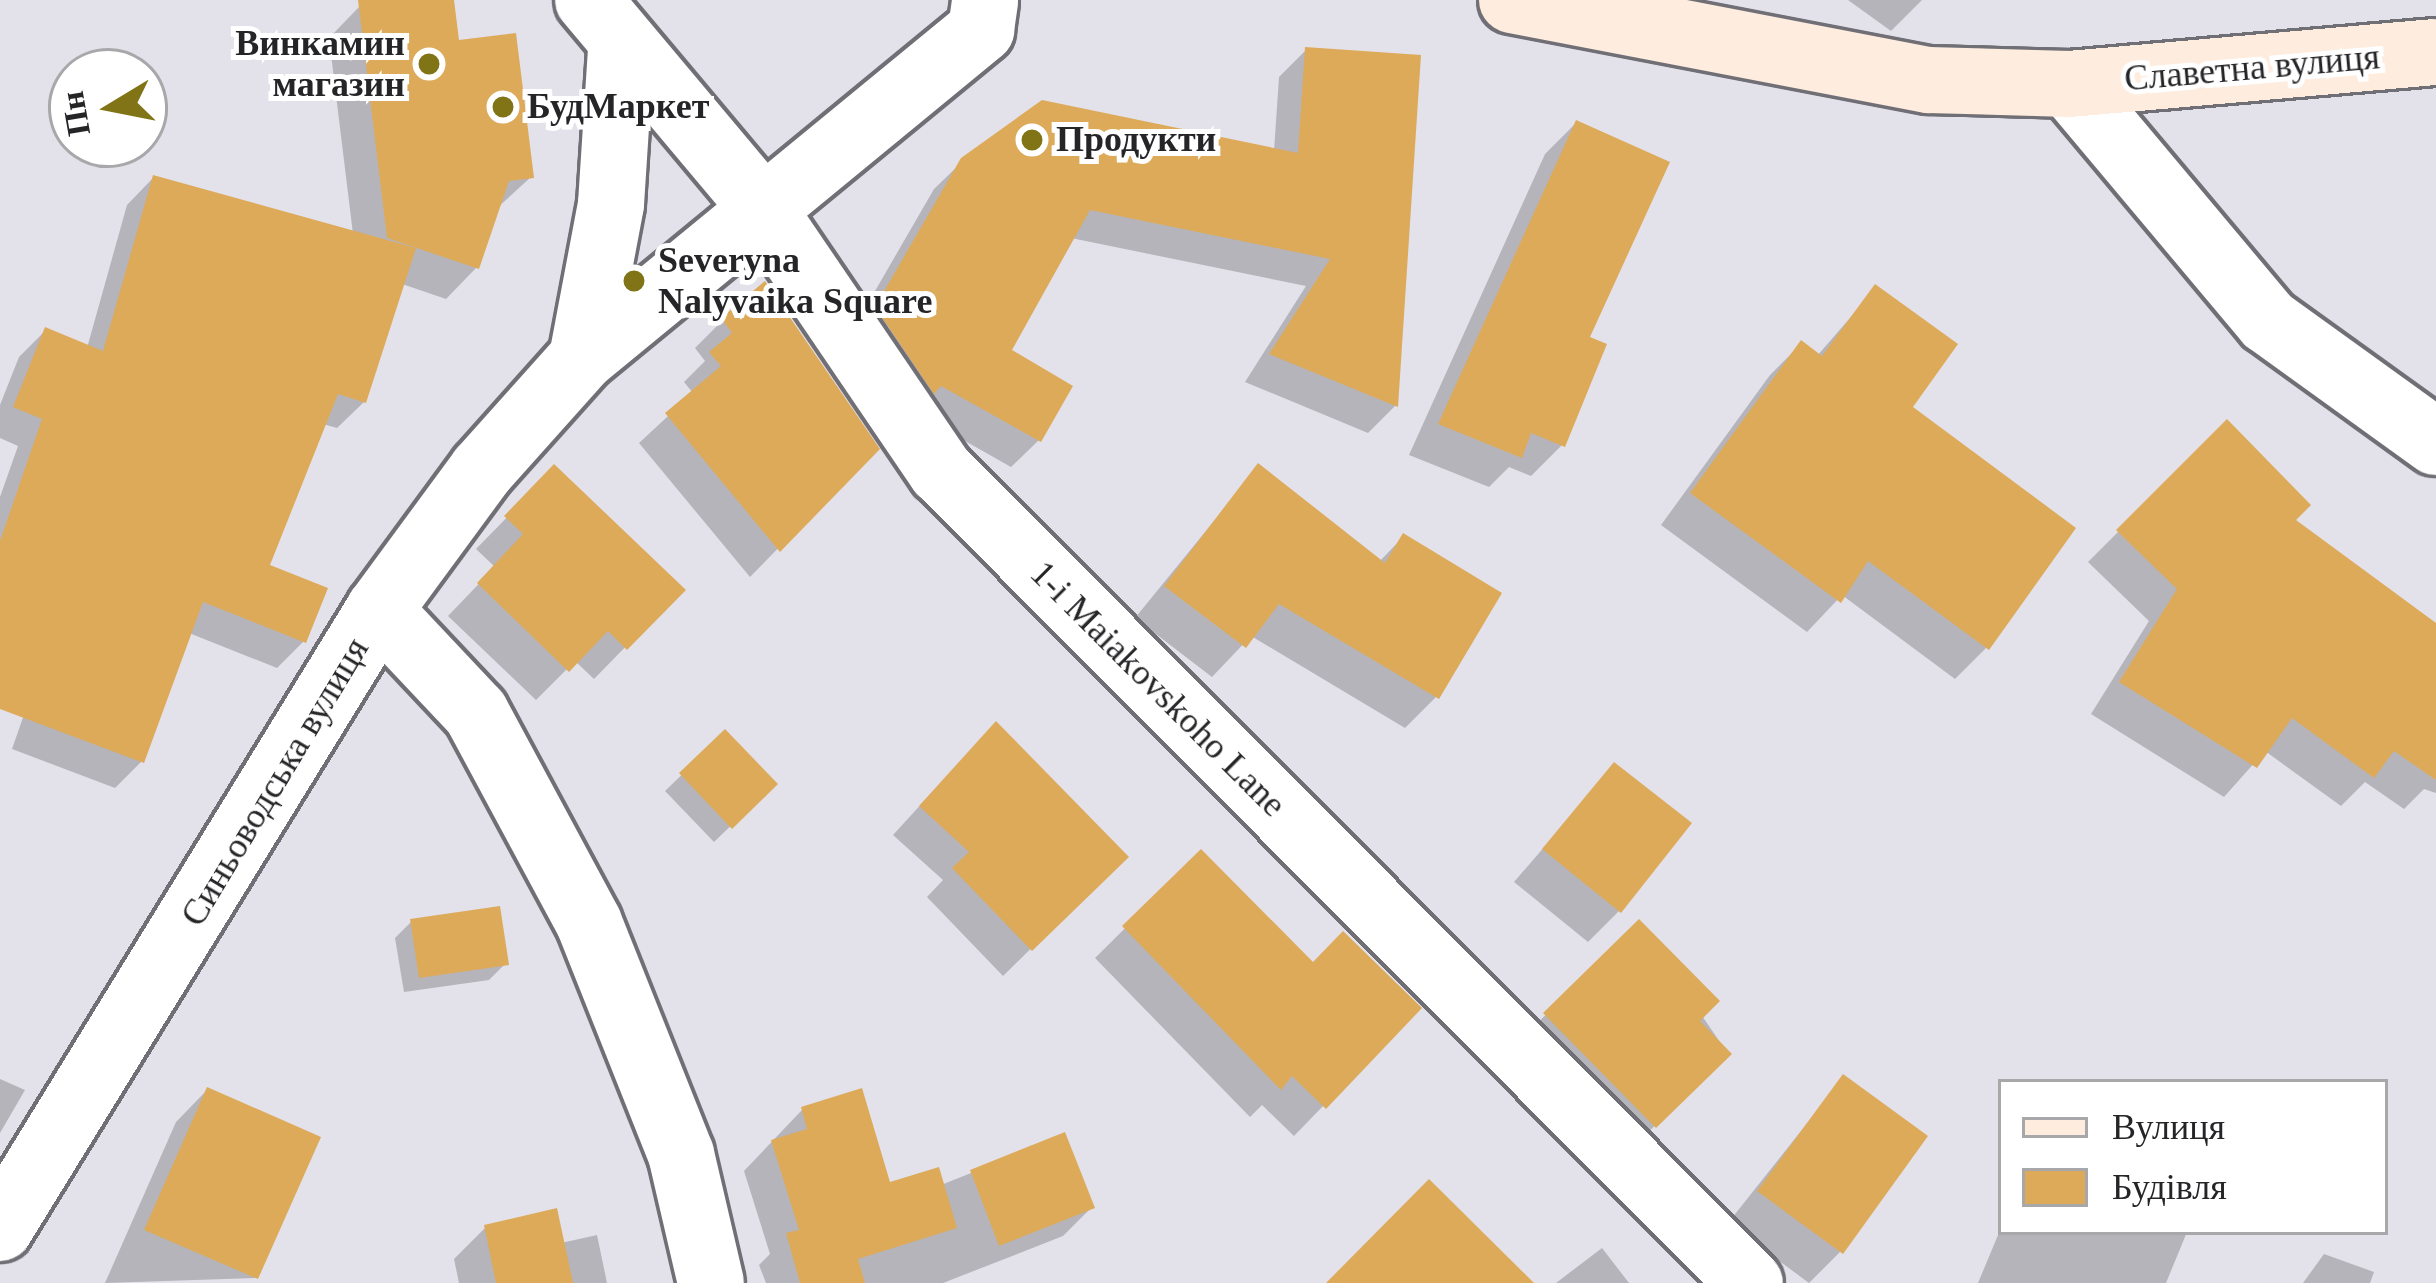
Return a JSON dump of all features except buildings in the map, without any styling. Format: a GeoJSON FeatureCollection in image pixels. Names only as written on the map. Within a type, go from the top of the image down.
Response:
{"type":"FeatureCollection","features":[{"type":"Feature","properties":{"kind":"main road"},"geometry":{"type":"LineString","coordinates":[[1557,5],[1928,80],[2069,84]]}},
{"type":"Feature","properties":{"kind":"main road","name":"Славетна вулиця"},"geometry":{"type":"LineString","coordinates":[[2069,84],[2436,52]]}},
{"type":"Feature","properties":{"kind":"street","name":"Синьоводська вулиця"},"geometry":{"type":"LineString","coordinates":[[0,1228],[379,610],[582,358],[760,205],[981,30],[985,0]]}},
{"type":"Feature","properties":{"kind":"street","name":"Синьоводська вулиця"},"geometry":{"type":"LineString","coordinates":[[582,358],[611,204],[604,24]]}},
{"type":"Feature","properties":{"kind":"street","name":"1-i Maiakovskoho Lane"},"geometry":{"type":"LineString","coordinates":[[604,24],[760,205],[941,471],[1750,1283]]}},
{"type":"Feature","properties":{"kind":"street"},"geometry":{"type":"LineString","coordinates":[[2069,84],[2269,321],[2436,442]]}},
{"type":"Feature","properties":{"kind":"street"},"geometry":{"type":"LineString","coordinates":[[379,610],[476,713],[590,923],[681,1154],[711,1283]]}},
{"type":"Feature","properties":{"kind":"place","name":"Винкамин магазин"},"geometry":{"type":"Point","coordinates":[429,64]}},
{"type":"Feature","properties":{"kind":"place","name":"БудМаркет"},"geometry":{"type":"Point","coordinates":[503,107]}},
{"type":"Feature","properties":{"kind":"place","name":"Продукти"},"geometry":{"type":"Point","coordinates":[1032,140]}},
{"type":"Feature","properties":{"kind":"place","name":"Severyna Nalyvaika Square"},"geometry":{"type":"Point","coordinates":[634,281]}}]}
